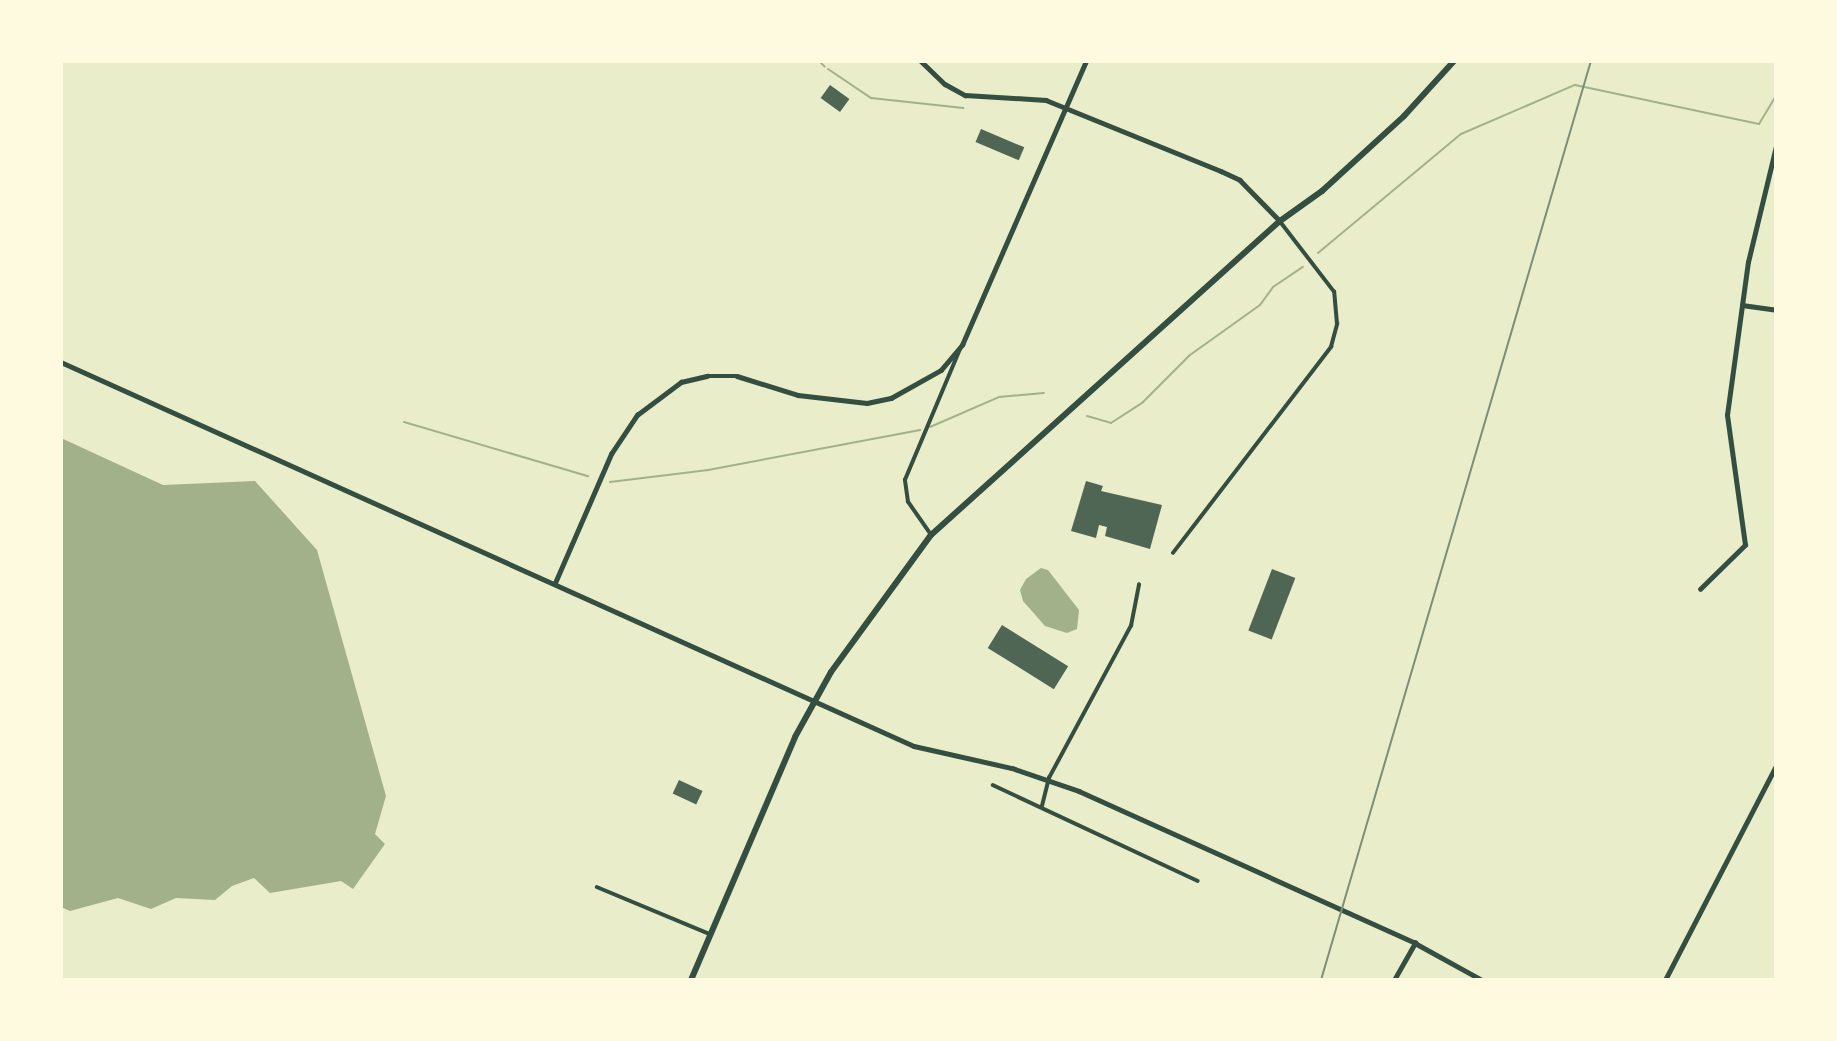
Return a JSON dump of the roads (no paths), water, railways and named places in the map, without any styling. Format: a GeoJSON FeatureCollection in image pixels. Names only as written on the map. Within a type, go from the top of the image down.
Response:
{"type":"FeatureCollection","features":[{"type":"Feature","properties":{"kind":"highway"},"geometry":{"type":"LineString","coordinates":[[691,980],[782,764],[831,672],[931,535],[1280,221],[1322,191],[1395,124],[1454,61]]}},
{"type":"Feature","properties":{"kind":"street"},"geometry":{"type":"LineString","coordinates":[[921,61],[945,84],[965,95],[984,99],[1024,96],[1065,107],[1240,180],[1280,221],[1323,276],[1337,307],[1331,347],[1173,553]]}},
{"type":"Feature","properties":{"kind":"street"},"geometry":{"type":"LineString","coordinates":[[931,535],[908,502],[905,480],[1086,61]]}},
{"type":"Feature","properties":{"kind":"street"},"geometry":{"type":"LineString","coordinates":[[1700,589],[1745,545],[1727,415],[1748,262],[1776,146]]}},
{"type":"Feature","properties":{"kind":"street"},"geometry":{"type":"LineString","coordinates":[[1742,306],[1776,310]]}},
{"type":"Feature","properties":{"kind":"street"},"geometry":{"type":"LineString","coordinates":[[555,583],[611,454],[637,415],[681,382],[707,376],[737,376],[798,395],[867,404],[923,381],[941,370],[962,345]]}},
{"type":"Feature","properties":{"kind":"street"},"geometry":{"type":"LineString","coordinates":[[61,362],[914,746],[1049,778],[1415,943],[1482,980]]}},
{"type":"Feature","properties":{"kind":"street"},"geometry":{"type":"LineString","coordinates":[[1042,806],[1049,778],[1131,626],[1139,585]]}},
{"type":"Feature","properties":{"kind":"street"},"geometry":{"type":"LineString","coordinates":[[1665,980],[1776,766]]}},
{"type":"Feature","properties":{"kind":"street"},"geometry":{"type":"LineString","coordinates":[[993,785],[1198,881]]}},
{"type":"Feature","properties":{"kind":"street"},"geometry":{"type":"LineString","coordinates":[[597,887],[712,935]]}},
{"type":"Feature","properties":{"kind":"street"},"geometry":{"type":"LineString","coordinates":[[1394,980],[1415,943]]}},
{"type":"Feature","properties":{"kind":"waterway"},"geometry":{"type":"LineString","coordinates":[[819,61],[825,67]]}},
{"type":"Feature","properties":{"kind":"waterway"},"geometry":{"type":"LineString","coordinates":[[828,69],[871,98],[963,108]]}},
{"type":"Feature","properties":{"kind":"waterway"},"geometry":{"type":"LineString","coordinates":[[1318,253],[1461,134],[1575,85],[1759,124],[1776,96]]}},
{"type":"Feature","properties":{"kind":"waterway"},"geometry":{"type":"LineString","coordinates":[[1087,416],[1111,423],[1143,402],[1190,355],[1260,305],[1273,287],[1303,267]]}},
{"type":"Feature","properties":{"kind":"waterway"},"geometry":{"type":"LineString","coordinates":[[930,427],[999,397],[1044,393]]}},
{"type":"Feature","properties":{"kind":"waterway"},"geometry":{"type":"LineString","coordinates":[[404,422],[588,476]]}},
{"type":"Feature","properties":{"kind":"waterway"},"geometry":{"type":"LineString","coordinates":[[610,482],[708,470],[920,430]]}},
{"type":"Feature","properties":{"kind":"railway"},"geometry":{"type":"LineString","coordinates":[[1321,980],[1591,61]]}}]}
